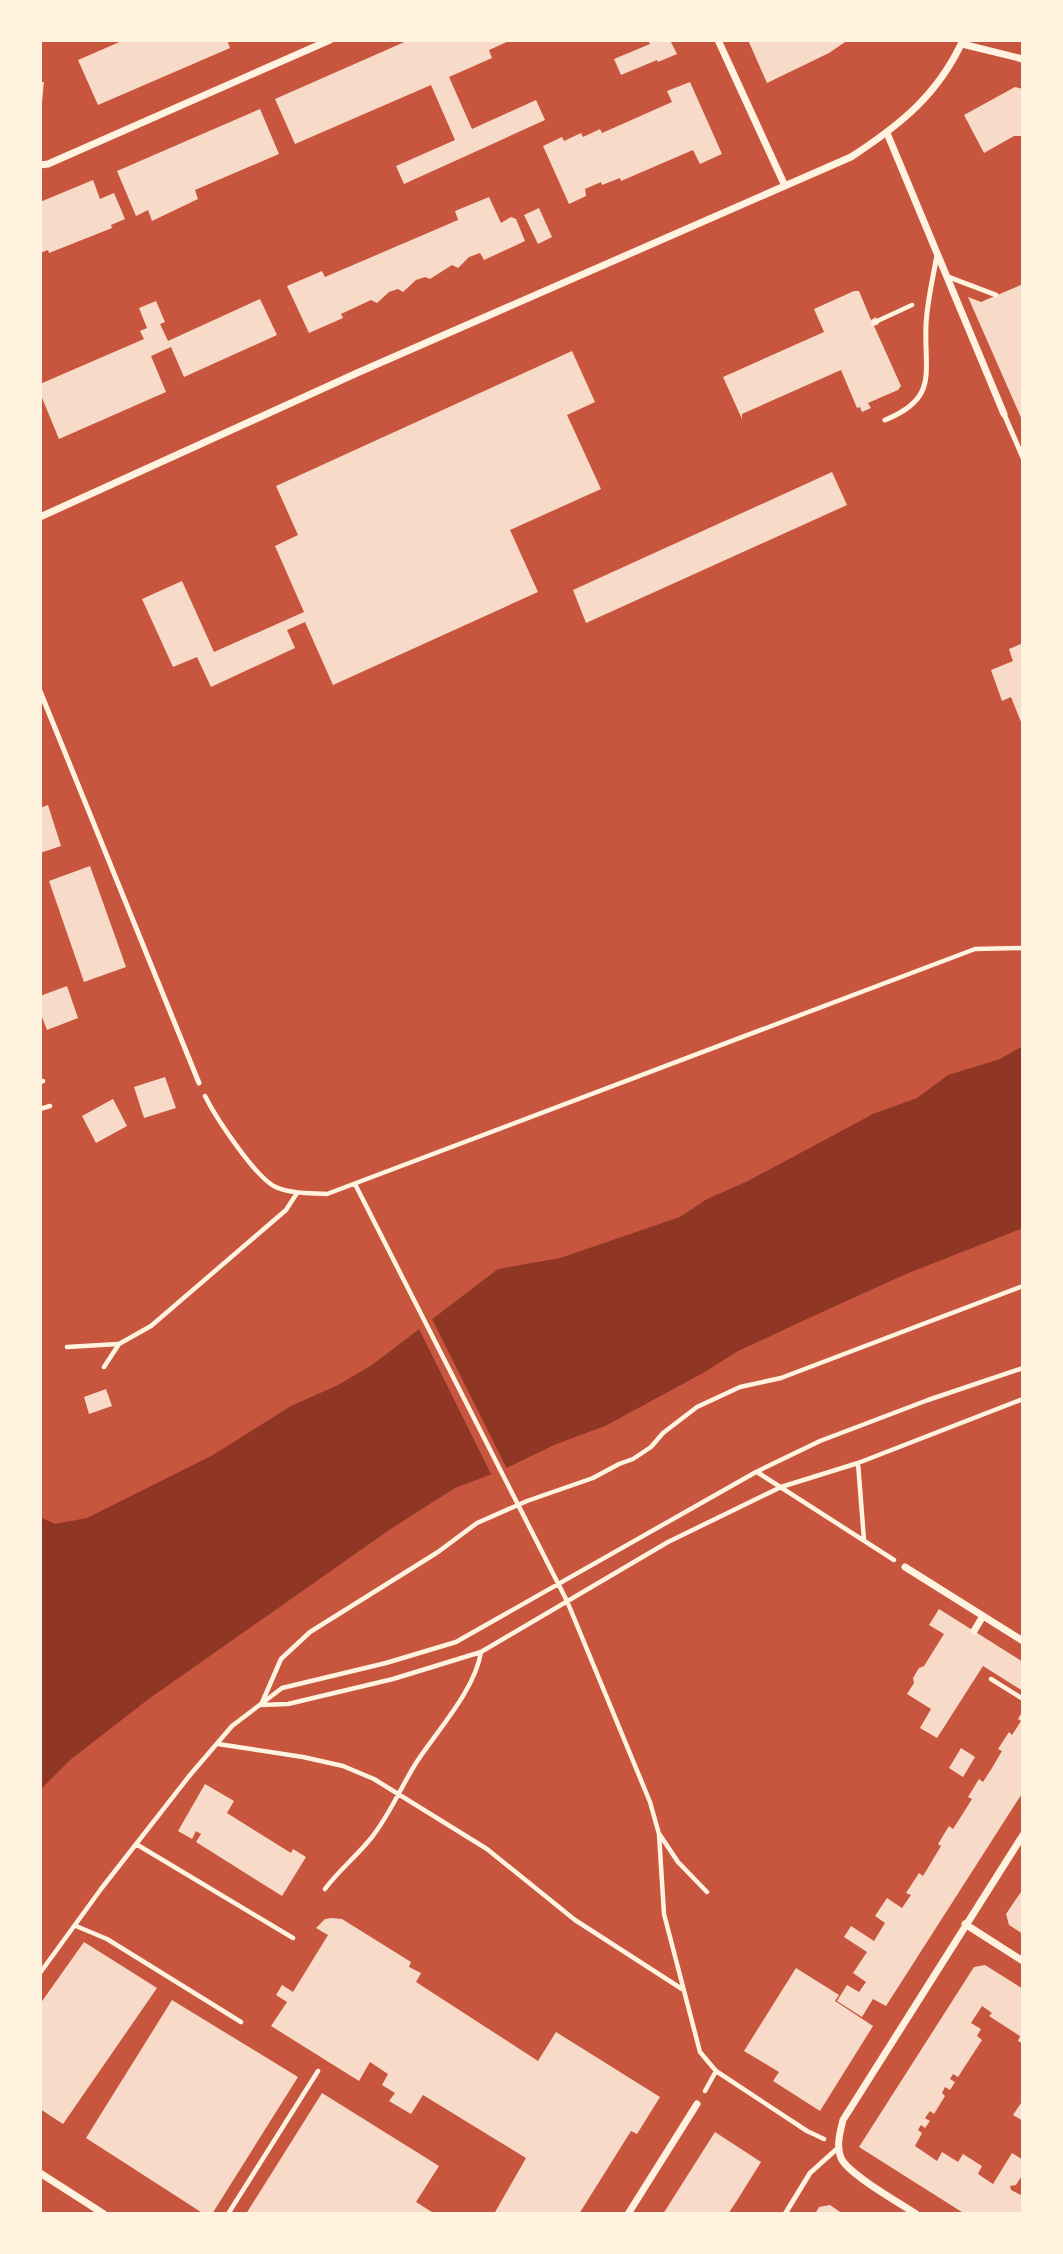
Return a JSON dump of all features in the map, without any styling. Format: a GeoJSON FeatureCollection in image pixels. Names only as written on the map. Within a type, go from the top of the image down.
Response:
{"type":"FeatureCollection","features":[{"type":"Feature","properties":{"kind":"street"},"geometry":{"type":"LineString","coordinates":[[40,165],[330,40]]}},
{"type":"Feature","properties":{"kind":"street"},"geometry":{"type":"LineString","coordinates":[[718,40],[785,186]]}},
{"type":"Feature","properties":{"kind":"street"},"geometry":{"type":"LineString","coordinates":[[40,517],[369,368],[851,157],[887,133],[924,102],[962,42],[1023,59]]}},
{"type":"Feature","properties":{"kind":"street"},"geometry":{"type":"LineString","coordinates":[[887,133],[1004,414]]}},
{"type":"Feature","properties":{"kind":"street"},"geometry":{"type":"LineString","coordinates":[[905,1567],[1023,1641]]}},
{"type":"Feature","properties":{"kind":"street"},"geometry":{"type":"LineString","coordinates":[[974,1631],[983,1616]]}},
{"type":"Feature","properties":{"kind":"street"},"geometry":{"type":"LineString","coordinates":[[916,2214],[850,2169],[841,2159],[839,2147],[843,2120],[1023,1835]]}},
{"type":"Feature","properties":{"kind":"street"},"geometry":{"type":"LineString","coordinates":[[965,1924],[1023,1961]]}},
{"type":"Feature","properties":{"kind":"street"},"geometry":{"type":"LineString","coordinates":[[628,2214],[697,2104]]}},
{"type":"Feature","properties":{"kind":"street"},"geometry":{"type":"LineString","coordinates":[[40,2173],[104,2214]]}},
{"type":"Feature","properties":{"kind":"lane"},"geometry":{"type":"LineString","coordinates":[[886,420],[908,410],[922,392],[926,375],[926,323],[937,255]]}},
{"type":"Feature","properties":{"kind":"lane"},"geometry":{"type":"LineString","coordinates":[[946,276],[996,295]]}},
{"type":"Feature","properties":{"kind":"lane"},"geometry":{"type":"LineString","coordinates":[[1004,414],[1023,458]]}},
{"type":"Feature","properties":{"kind":"lane"},"geometry":{"type":"LineString","coordinates":[[40,691],[199,1083]]}},
{"type":"Feature","properties":{"kind":"lane"},"geometry":{"type":"LineString","coordinates":[[785,2214],[810,2173],[839,2147]]}},
{"type":"Feature","properties":{"kind":"path"},"geometry":{"type":"LineString","coordinates":[[873,323],[924,299],[929,300]]}},
{"type":"Feature","properties":{"kind":"path"},"geometry":{"type":"LineString","coordinates":[[199,1083],[216,1119],[275,1188],[297,1193],[327,1194],[975,949],[1023,948]]}},
{"type":"Feature","properties":{"kind":"path"},"geometry":{"type":"LineString","coordinates":[[40,1109],[50,1106]]}},
{"type":"Feature","properties":{"kind":"path"},"geometry":{"type":"LineString","coordinates":[[355,1184],[567,1601],[650,1801],[659,1834],[664,1914],[700,2052],[716,2071],[807,2131],[839,2147]]}},
{"type":"Feature","properties":{"kind":"path"},"geometry":{"type":"LineString","coordinates":[[104,1367],[119,1344],[151,1325],[286,1210],[297,1193]]}},
{"type":"Feature","properties":{"kind":"path"},"geometry":{"type":"LineString","coordinates":[[260,1705],[281,1659],[310,1632],[438,1552],[477,1523],[527,1501],[593,1478],[633,1459],[697,1407],[740,1387],[780,1378],[1023,1286]]}},
{"type":"Feature","properties":{"kind":"path"},"geometry":{"type":"LineString","coordinates":[[67,1347],[119,1344]]}},
{"type":"Feature","properties":{"kind":"path"},"geometry":{"type":"LineString","coordinates":[[40,1973],[165,1804],[232,1726],[282,1688],[386,1663],[456,1642],[756,1472],[820,1441],[1023,1368]]}},
{"type":"Feature","properties":{"kind":"path"},"geometry":{"type":"LineString","coordinates":[[260,1705],[288,1704],[393,1679],[481,1652],[668,1542],[781,1487],[858,1463],[1023,1399]]}},
{"type":"Feature","properties":{"kind":"path"},"geometry":{"type":"LineString","coordinates":[[858,1463],[864,1541]]}},
{"type":"Feature","properties":{"kind":"path"},"geometry":{"type":"LineString","coordinates":[[756,1472],[905,1567]]}},
{"type":"Feature","properties":{"kind":"path"},"geometry":{"type":"LineString","coordinates":[[325,1889],[339,1870],[371,1838],[400,1794],[414,1766],[466,1689],[479,1664],[481,1652]]}},
{"type":"Feature","properties":{"kind":"path"},"geometry":{"type":"LineString","coordinates":[[990,1679],[1023,1699]]}},
{"type":"Feature","properties":{"kind":"path"},"geometry":{"type":"LineString","coordinates":[[217,1744],[343,1766],[400,1794],[487,1849],[575,1920],[683,1990]]}},
{"type":"Feature","properties":{"kind":"path"},"geometry":{"type":"LineString","coordinates":[[659,1834],[678,1862],[707,1892]]}},
{"type":"Feature","properties":{"kind":"path"},"geometry":{"type":"LineString","coordinates":[[136,1844],[293,1938]]}},
{"type":"Feature","properties":{"kind":"path"},"geometry":{"type":"LineString","coordinates":[[75,1926],[107,1940],[241,2022]]}},
{"type":"Feature","properties":{"kind":"path"},"geometry":{"type":"LineString","coordinates":[[228,2214],[318,2071]]}},
{"type":"Feature","properties":{"kind":"shaded area"},"geometry":{"type":"Polygon","coordinates":[[[1023,1046],[1023,1228],[906,1274],[820,1313],[738,1351],[605,1426],[455,1488],[392,1528],[150,1698],[70,1760],[40,1790],[40,1517],[55,1524],[87,1518],[213,1455],[291,1406],[338,1385],[372,1365],[498,1269],[560,1258],[680,1217],[707,1199],[746,1182],[873,1114],[917,1098],[948,1075],[1000,1059],[1023,1046]]]}},
{"type":"Feature","properties":{"kind":"pier"},"geometry":{"type":"Polygon","coordinates":[[[431,1317],[508,1471],[501,1475],[493,1478],[418,1327],[431,1317]]]}},
{"type":"Feature","properties":{"kind":"building"},"geometry":{"type":"Polygon","coordinates":[[[124,40],[227,40],[230,48],[98,105],[78,60],[124,40]]]}},
{"type":"Feature","properties":{"kind":"building"},"geometry":{"type":"Polygon","coordinates":[[[409,40],[511,40],[489,50],[492,58],[449,77],[472,129],[536,100],[545,120],[404,184],[396,166],[455,140],[431,85],[295,144],[275,99],[409,40]]]}},
{"type":"Feature","properties":{"kind":"building"},"geometry":{"type":"Polygon","coordinates":[[[648,40],[670,40],[677,54],[621,75],[614,59],[650,44],[648,40]]]}},
{"type":"Feature","properties":{"kind":"building"},"geometry":{"type":"Polygon","coordinates":[[[748,40],[848,40],[829,53],[767,83],[748,40]]]}},
{"type":"Feature","properties":{"kind":"building"},"geometry":{"type":"Polygon","coordinates":[[[40,82],[44,82],[42,103],[40,103],[40,82]]]}},
{"type":"Feature","properties":{"kind":"building"},"geometry":{"type":"Polygon","coordinates":[[[690,82],[722,154],[700,164],[693,150],[621,181],[620,178],[602,185],[601,182],[585,189],[586,196],[569,204],[543,146],[562,137],[564,141],[581,133],[583,137],[600,129],[602,133],[672,102],[667,91],[690,82]]]}},
{"type":"Feature","properties":{"kind":"building"},"geometry":{"type":"Polygon","coordinates":[[[1015,87],[1023,89],[1023,136],[1014,136],[984,153],[964,115],[1015,87]]]}},
{"type":"Feature","properties":{"kind":"building"},"geometry":{"type":"Polygon","coordinates":[[[260,109],[279,154],[195,190],[198,199],[152,221],[148,210],[136,216],[117,171],[260,109]]]}},
{"type":"Feature","properties":{"kind":"building"},"geometry":{"type":"Polygon","coordinates":[[[93,180],[100,199],[114,193],[125,219],[111,225],[112,228],[49,253],[48,250],[40,253],[40,202],[93,180]]]}},
{"type":"Feature","properties":{"kind":"building"},"geometry":{"type":"Polygon","coordinates":[[[489,197],[501,223],[511,217],[516,219],[525,241],[484,260],[480,253],[469,257],[458,268],[452,265],[430,279],[425,277],[416,280],[403,292],[398,289],[389,292],[377,303],[371,300],[341,314],[343,318],[309,333],[287,286],[322,271],[325,277],[458,220],[455,211],[489,197]]]}},
{"type":"Feature","properties":{"kind":"building"},"geometry":{"type":"Polygon","coordinates":[[[539,208],[552,237],[538,244],[524,215],[539,208]]]}},
{"type":"Feature","properties":{"kind":"building"},"geometry":{"type":"Polygon","coordinates":[[[1023,284],[1023,422],[968,297],[981,302],[1023,284]]]}},
{"type":"Feature","properties":{"kind":"building"},"geometry":{"type":"Polygon","coordinates":[[[859,291],[871,320],[876,317],[879,324],[874,326],[901,386],[898,390],[868,403],[871,408],[862,412],[860,407],[857,408],[841,370],[742,414],[742,419],[723,377],[824,332],[814,309],[859,291]]]}},
{"type":"Feature","properties":{"kind":"building"},"geometry":{"type":"Polygon","coordinates":[[[260,299],[277,335],[184,377],[171,347],[151,356],[166,392],[59,439],[40,393],[40,384],[144,339],[140,331],[147,328],[139,308],[156,301],[165,322],[160,324],[168,341],[260,299]]]}},
{"type":"Feature","properties":{"kind":"building"},"geometry":{"type":"Polygon","coordinates":[[[572,351],[595,402],[567,415],[601,489],[510,530],[538,592],[333,685],[305,622],[287,630],[295,648],[211,687],[197,657],[173,667],[142,599],[182,581],[214,652],[304,612],[275,546],[298,535],[276,486],[572,351]]]}},
{"type":"Feature","properties":{"kind":"building"},"geometry":{"type":"Polygon","coordinates":[[[832,472],[847,505],[586,623],[573,590],[832,472]]]}},
{"type":"Feature","properties":{"kind":"building"},"geometry":{"type":"Polygon","coordinates":[[[1023,643],[1023,727],[1011,697],[1002,701],[991,670],[1013,661],[1009,649],[1023,643]]]}},
{"type":"Feature","properties":{"kind":"building"},"geometry":{"type":"Polygon","coordinates":[[[48,805],[61,846],[40,853],[40,808],[48,805]]]}},
{"type":"Feature","properties":{"kind":"building"},"geometry":{"type":"Polygon","coordinates":[[[90,866],[126,967],[84,982],[49,881],[90,866]]]}},
{"type":"Feature","properties":{"kind":"building"},"geometry":{"type":"Polygon","coordinates":[[[67,986],[78,1018],[47,1030],[40,1012],[40,996],[67,986]]]}},
{"type":"Feature","properties":{"kind":"building"},"geometry":{"type":"Polygon","coordinates":[[[165,1077],[176,1108],[144,1118],[134,1087],[165,1077]]]}},
{"type":"Feature","properties":{"kind":"building"},"geometry":{"type":"Polygon","coordinates":[[[113,1099],[127,1126],[96,1143],[82,1116],[113,1099]]]}},
{"type":"Feature","properties":{"kind":"building"},"geometry":{"type":"Polygon","coordinates":[[[106,1389],[112,1406],[89,1414],[84,1397],[106,1389]]]}},
{"type":"Feature","properties":{"kind":"building"},"geometry":{"type":"Polygon","coordinates":[[[939,1609],[1023,1662],[1023,1691],[983,1666],[937,1738],[920,1728],[931,1709],[907,1694],[919,1668],[924,1666],[944,1634],[929,1625],[939,1609]]]}},
{"type":"Feature","properties":{"kind":"building"},"geometry":{"type":"Polygon","coordinates":[[[1023,1710],[1023,1792],[886,2006],[873,1999],[862,2017],[837,2001],[847,1985],[859,1992],[866,1982],[853,1973],[867,1952],[844,1937],[851,1926],[874,1941],[885,1923],[875,1916],[887,1898],[902,1908],[911,1895],[906,1893],[919,1873],[923,1876],[941,1846],[938,1844],[949,1826],[953,1829],[972,1799],[968,1797],[979,1779],[983,1782],[1002,1751],[998,1749],[1009,1732],[1012,1735],[1021,1721],[1018,1719],[1023,1710]]]}},
{"type":"Feature","properties":{"kind":"building"},"geometry":{"type":"Polygon","coordinates":[[[961,1748],[975,1757],[963,1777],[949,1768],[961,1748]]]}},
{"type":"Feature","properties":{"kind":"building"},"geometry":{"type":"Polygon","coordinates":[[[205,1784],[234,1801],[227,1813],[291,1853],[293,1849],[306,1857],[282,1896],[196,1842],[201,1834],[196,1831],[192,1839],[178,1831],[205,1784]]]}},
{"type":"Feature","properties":{"kind":"building"},"geometry":{"type":"Polygon","coordinates":[[[1023,1889],[1023,1934],[1009,1925],[1006,1914],[1023,1889]]]}},
{"type":"Feature","properties":{"kind":"building"},"geometry":{"type":"Polygon","coordinates":[[[325,1919],[342,1919],[411,1962],[409,1967],[421,1973],[416,1982],[538,2061],[556,2032],[660,2097],[637,2134],[631,2131],[579,2214],[494,2214],[526,2158],[423,2095],[411,2114],[389,2101],[395,2093],[382,2085],[388,2074],[370,2062],[359,2081],[271,2026],[287,2002],[276,1995],[282,1985],[293,1992],[328,1935],[316,1928],[325,1919]]]}},
{"type":"Feature","properties":{"kind":"building"},"geometry":{"type":"Polygon","coordinates":[[[84,1942],[157,1988],[63,2124],[40,2109],[40,2004],[84,1942]]]}},
{"type":"Feature","properties":{"kind":"building"},"geometry":{"type":"Polygon","coordinates":[[[985,1965],[1023,1989],[1023,2044],[1018,2041],[1020,2036],[989,2016],[992,2013],[982,2006],[971,2023],[981,2029],[977,2036],[982,2040],[958,2077],[953,2074],[950,2079],[955,2082],[950,2090],[945,2087],[942,2093],[945,2096],[934,2114],[930,2111],[925,2118],[930,2121],[925,2128],[921,2125],[918,2130],[922,2133],[915,2146],[937,2161],[942,2152],[958,2162],[963,2154],[982,2166],[978,2174],[993,2184],[1012,2153],[1023,2160],[1023,2174],[1016,2185],[1010,2186],[1011,2190],[1023,2196],[1023,2214],[965,2214],[859,2147],[974,1967],[985,1965]]]}},
{"type":"Feature","properties":{"kind":"building"},"geometry":{"type":"Polygon","coordinates":[[[796,1968],[839,1995],[835,2001],[873,2026],[820,2111],[773,2081],[779,2072],[744,2051],[796,1968]]]}},
{"type":"Feature","properties":{"kind":"building"},"geometry":{"type":"Polygon","coordinates":[[[172,2000],[298,2077],[212,2214],[204,2214],[86,2138],[172,2000]]]}},
{"type":"Feature","properties":{"kind":"building"},"geometry":{"type":"Polygon","coordinates":[[[322,2093],[439,2166],[416,2202],[435,2214],[246,2214],[322,2093]]]}},
{"type":"Feature","properties":{"kind":"building"},"geometry":{"type":"Polygon","coordinates":[[[1023,2100],[1023,2121],[1013,2115],[1023,2100]]]}},
{"type":"Feature","properties":{"kind":"building"},"geometry":{"type":"Polygon","coordinates":[[[715,2132],[761,2162],[736,2202],[728,2214],[663,2214],[715,2132]]]}},
{"type":"Feature","properties":{"kind":"building"},"geometry":{"type":"Polygon","coordinates":[[[830,2205],[843,2214],[815,2214],[819,2207],[830,2205]]]}}]}
